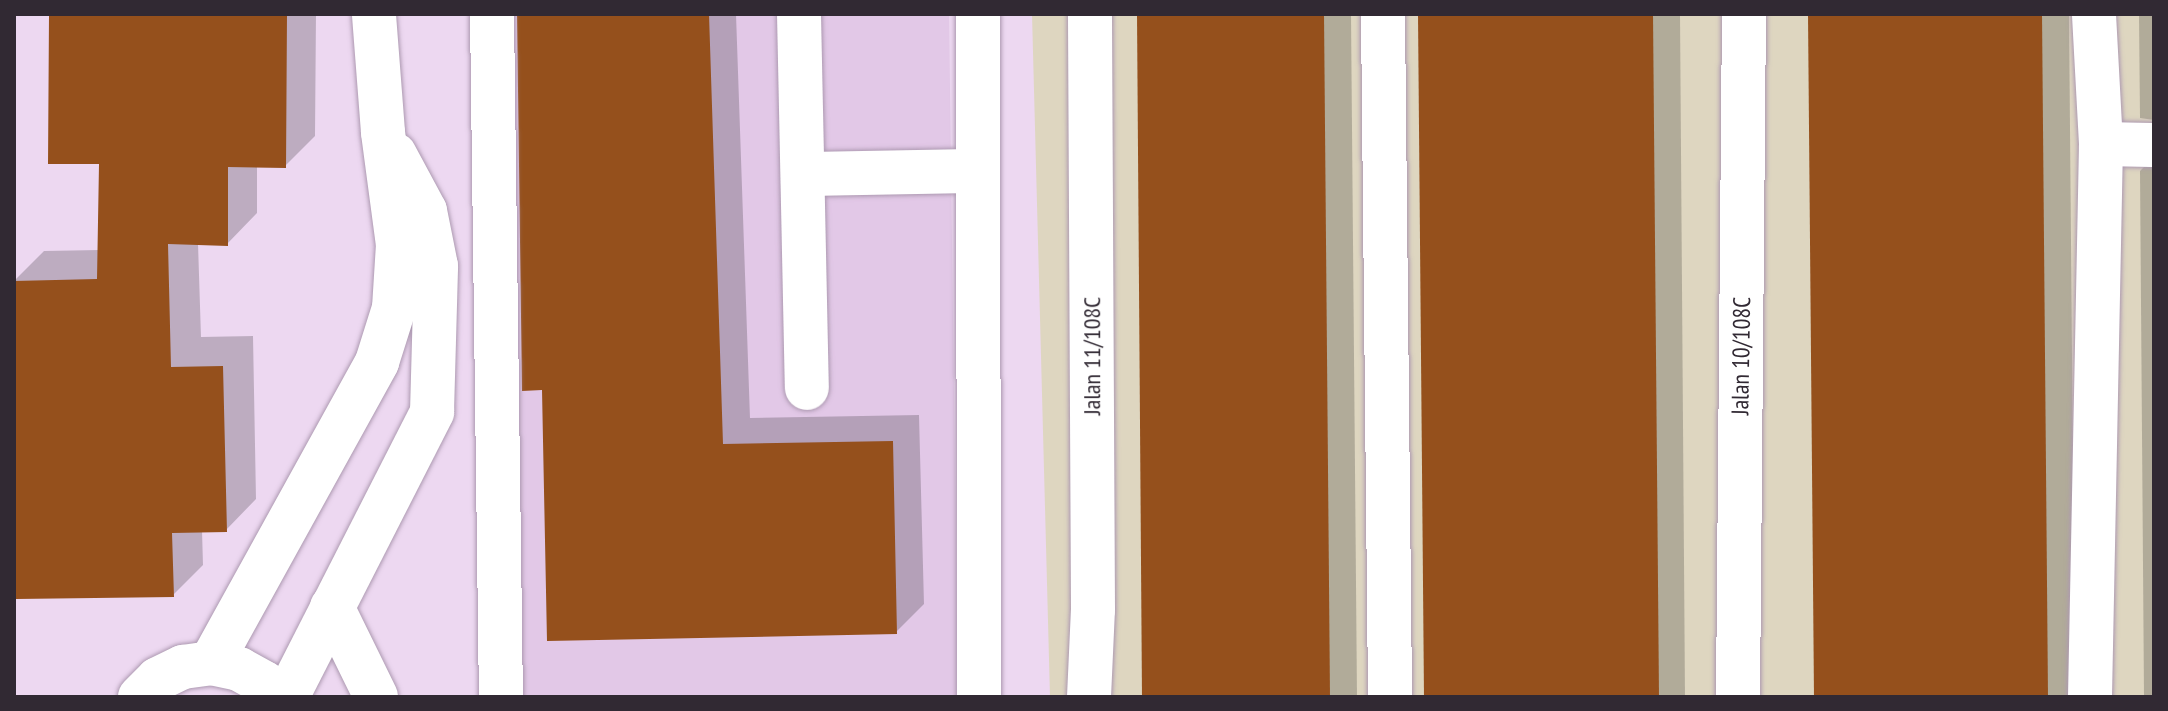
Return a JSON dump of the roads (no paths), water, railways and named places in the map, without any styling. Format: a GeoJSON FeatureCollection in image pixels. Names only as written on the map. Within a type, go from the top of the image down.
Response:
{"type":"FeatureCollection","features":[{"type":"Feature","properties":{"kind":"street"},"geometry":{"type":"LineString","coordinates":[[211,663],[377,362],[394,308],[398,245],[383,132],[374,14]]}},
{"type":"Feature","properties":{"kind":"street"},"geometry":{"type":"LineString","coordinates":[[492,14],[501,697]]}},
{"type":"Feature","properties":{"kind":"street"},"geometry":{"type":"LineString","coordinates":[[799,14],[807,388]]}},
{"type":"Feature","properties":{"kind":"street"},"geometry":{"type":"LineString","coordinates":[[978,14],[979,697]]}},
{"type":"Feature","properties":{"kind":"street","name":"Jalan 11/108C"},"geometry":{"type":"LineString","coordinates":[[1089,697],[1093,610],[1090,14]]}},
{"type":"Feature","properties":{"kind":"street"},"geometry":{"type":"LineString","coordinates":[[1383,14],[1390,697]]}},
{"type":"Feature","properties":{"kind":"street","name":"Jalan 10/108C"},"geometry":{"type":"LineString","coordinates":[[1738,697],[1744,14]]}},
{"type":"Feature","properties":{"kind":"street"},"geometry":{"type":"LineString","coordinates":[[2090,697],[2101,144],[2094,14]]}},
{"type":"Feature","properties":{"kind":"street"},"geometry":{"type":"LineString","coordinates":[[287,697],[432,412],[436,266],[425,211],[383,132]]}},
{"type":"Feature","properties":{"kind":"street"},"geometry":{"type":"LineString","coordinates":[[2101,144],[2154,145]]}},
{"type":"Feature","properties":{"kind":"street"},"geometry":{"type":"LineString","coordinates":[[803,174],[977,171]]}},
{"type":"Feature","properties":{"kind":"street"},"geometry":{"type":"LineString","coordinates":[[332,607],[376,697]]}},
{"type":"Feature","properties":{"kind":"street"},"geometry":{"type":"LineString","coordinates":[[140,697],[158,679],[170,673],[211,663],[239,669],[264,683],[276,697]]}}]}
